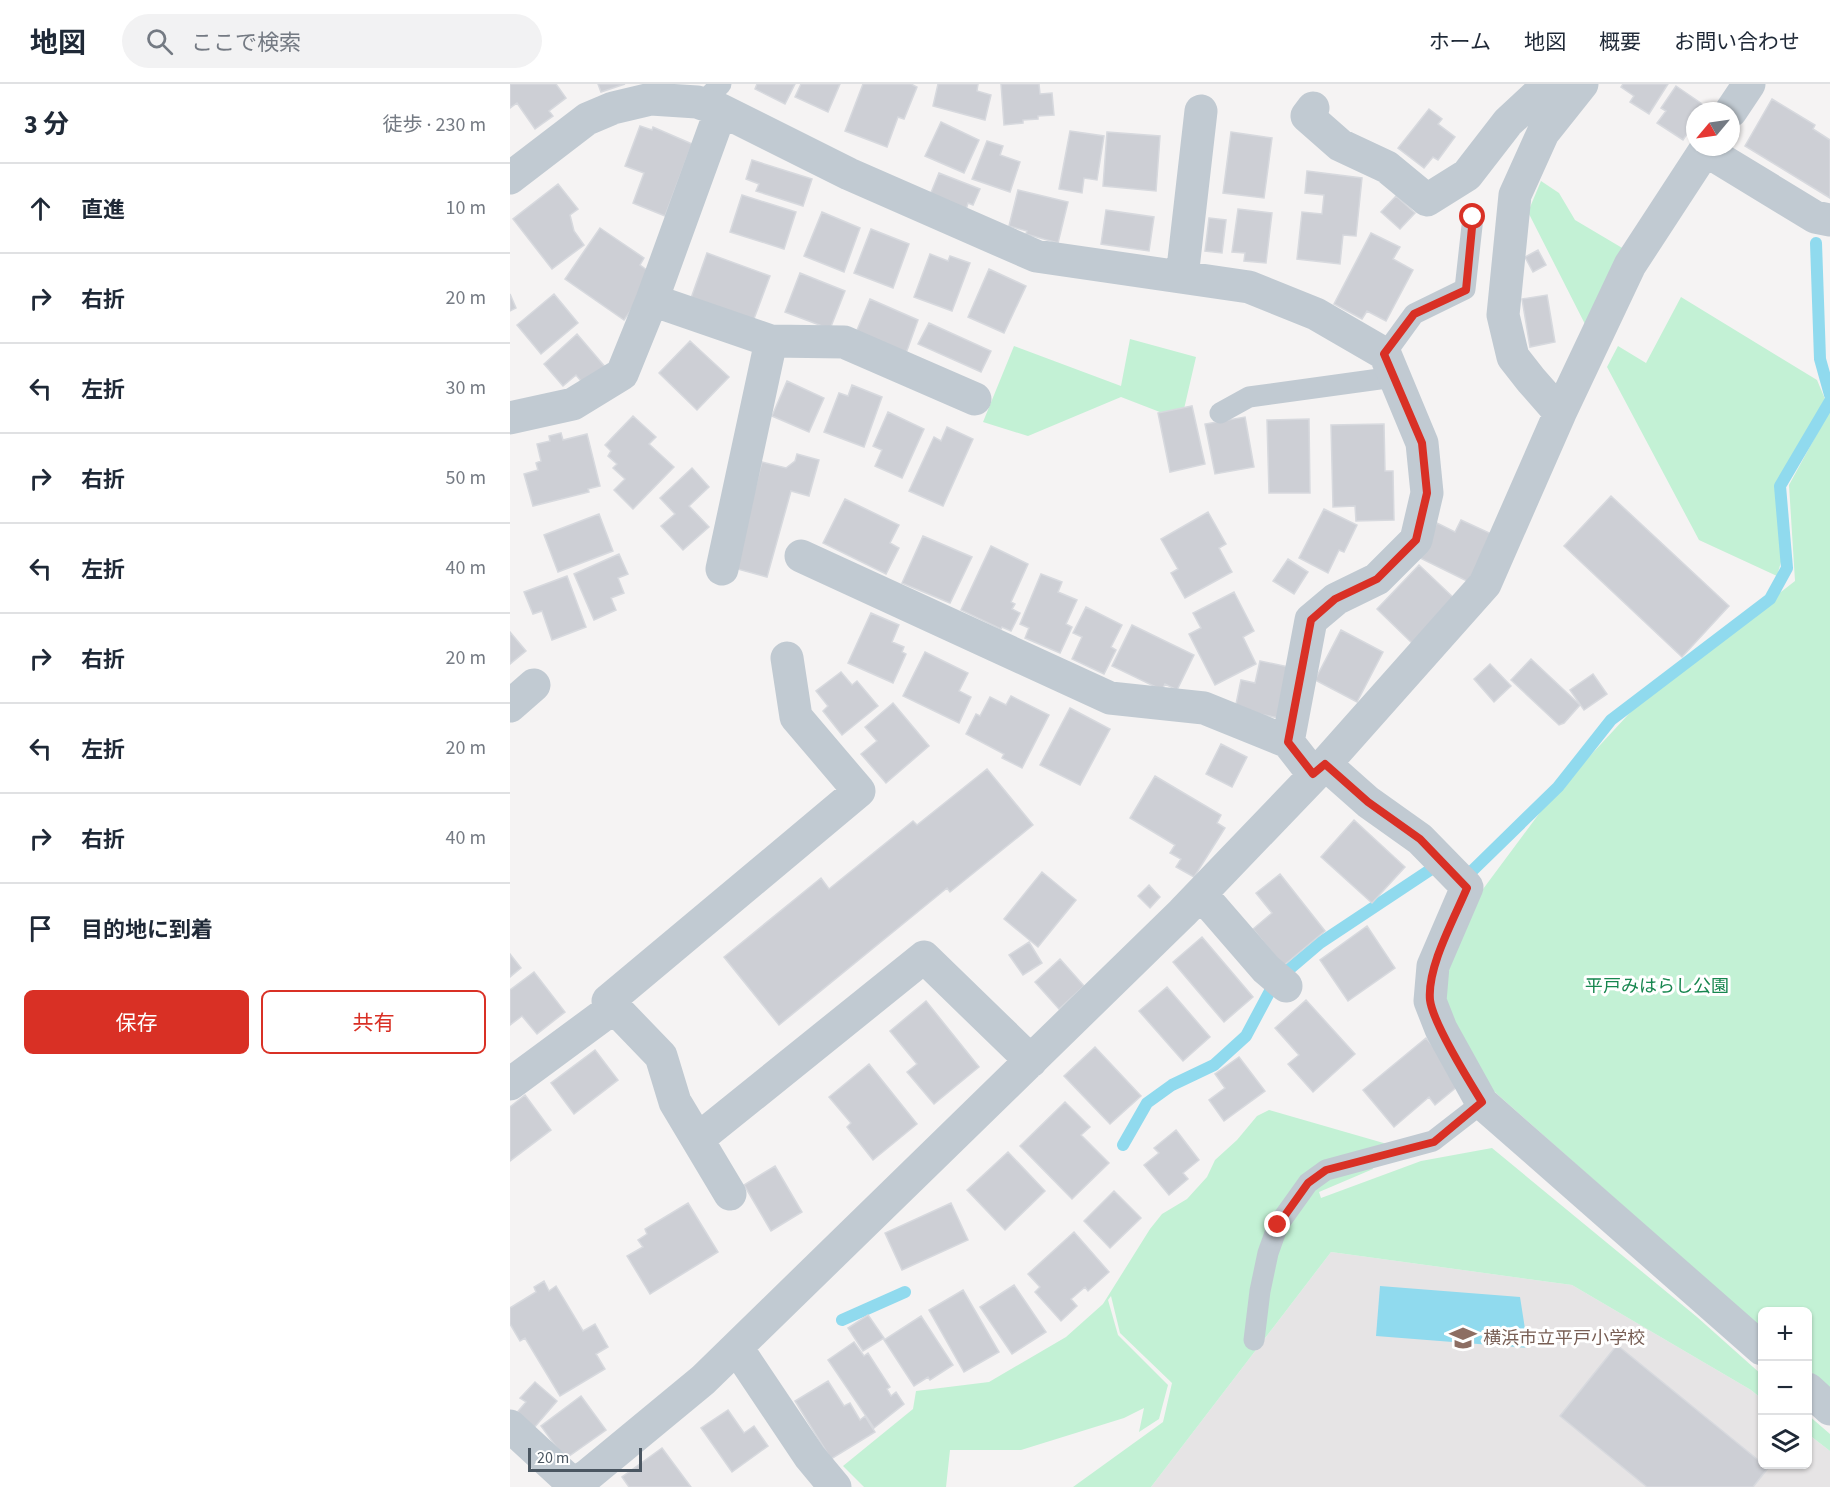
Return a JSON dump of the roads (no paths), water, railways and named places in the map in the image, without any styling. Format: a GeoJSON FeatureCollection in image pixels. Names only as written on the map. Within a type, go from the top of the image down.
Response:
{"type":"FeatureCollection","features":[{"type":"Feature","properties":{"kind":"street"},"geometry":{"type":"LineString","coordinates":[[1737,102],[1749,84]]}},
{"type":"Feature","properties":{"kind":"street"},"geometry":{"type":"LineString","coordinates":[[1313,108],[1307,117],[1340,145],[1387,167],[1426,200],[1467,175],[1508,122],[1570,85]]}},
{"type":"Feature","properties":{"kind":"street"},"geometry":{"type":"LineString","coordinates":[[1560,413],[1513,357],[1503,315],[1515,195],[1543,133],[1570,85]]}},
{"type":"Feature","properties":{"kind":"street"},"geometry":{"type":"LineString","coordinates":[[510,178],[587,118],[613,108],[651,99],[706,96],[849,174],[1036,256],[1249,286],[1316,314],[1389,365],[1422,443],[1427,493],[1416,540],[1377,579],[1335,599],[1311,620],[1288,742]]}},
{"type":"Feature","properties":{"kind":"street"},"geometry":{"type":"LineString","coordinates":[[510,418],[573,404],[622,374],[652,300],[706,96]]}},
{"type":"Feature","properties":{"kind":"street"},"geometry":{"type":"LineString","coordinates":[[1182,277],[1201,111]]}},
{"type":"Feature","properties":{"kind":"street"},"geometry":{"type":"LineString","coordinates":[[510,1426],[582,1483],[703,1380],[737,1348],[1201,894],[1319,769],[1485,584],[1560,413],[1630,265],[1701,156]]}},
{"type":"Feature","properties":{"kind":"street"},"geometry":{"type":"LineString","coordinates":[[1719,156],[1815,217],[1830,220]]}},
{"type":"Feature","properties":{"kind":"street"},"geometry":{"type":"LineString","coordinates":[[652,300],[771,341],[844,342],[975,399]]}},
{"type":"Feature","properties":{"kind":"street"},"geometry":{"type":"LineString","coordinates":[[722,569],[771,341]]}},
{"type":"Feature","properties":{"kind":"street"},"geometry":{"type":"LineString","coordinates":[[801,556],[1110,698],[1204,708],[1288,742],[1319,769],[1420,839],[1467,888],[1433,966],[1430,1001],[1441,1029],[1482,1102],[1758,1345]]}},
{"type":"Feature","properties":{"kind":"street"},"geometry":{"type":"LineString","coordinates":[[729,1194],[675,1102],[661,1056],[608,1001],[859,791],[796,717],[787,658]]}},
{"type":"Feature","properties":{"kind":"street"},"geometry":{"type":"LineString","coordinates":[[1201,894],[1276,978]]}},
{"type":"Feature","properties":{"kind":"street"},"geometry":{"type":"LineString","coordinates":[[698,1139],[924,957],[1031,1061]]}},
{"type":"Feature","properties":{"kind":"street"},"geometry":{"type":"LineString","coordinates":[[510,1084],[613,1008]]}},
{"type":"Feature","properties":{"kind":"street"},"geometry":{"type":"LineString","coordinates":[[737,1348],[810,1457],[835,1487]]}},
{"type":"Feature","properties":{"kind":"street"},"geometry":{"type":"LineString","coordinates":[[1812,1393],[1830,1409]]}},
{"type":"Feature","properties":{"kind":"lane"},"geometry":{"type":"LineString","coordinates":[[1220,413],[1249,397],[1389,365],[1414,314],[1466,290],[1473,217]]}},
{"type":"Feature","properties":{"kind":"lane"},"geometry":{"type":"LineString","coordinates":[[1254,1340],[1260,1291],[1268,1253],[1278,1225],[1308,1183],[1326,1170],[1434,1142],[1482,1102]]}},
{"type":"Feature","properties":{"kind":"water"},"geometry":{"type":"Polygon","coordinates":[[[1380,1286],[1520,1297],[1528,1348],[1376,1336],[1380,1286]]]}},
{"type":"Feature","properties":{"kind":"waterway"},"geometry":{"type":"LineString","coordinates":[[1816,243],[1820,359],[1830,395]]}},
{"type":"Feature","properties":{"kind":"waterway"},"geometry":{"type":"LineString","coordinates":[[1473,870],[1558,787],[1611,720],[1770,599],[1787,568],[1780,486],[1830,401]]}},
{"type":"Feature","properties":{"kind":"waterway"},"geometry":{"type":"LineString","coordinates":[[1123,1145],[1147,1103],[1172,1085],[1214,1065],[1246,1036],[1270,991],[1286,972],[1320,943],[1436,866]]}},
{"type":"Feature","properties":{"kind":"waterway"},"geometry":{"type":"LineString","coordinates":[[842,1320],[905,1292]]}},
{"type":"Feature","properties":{"kind":"place","name":"横浜市立平戸小学校"},"geometry":{"type":"Point","coordinates":[1463,1338]}},
{"type":"Feature","properties":{"kind":"park label","name":"平戸みはらし公園"},"geometry":{"type":"Point","coordinates":[1657,986]}}]}
